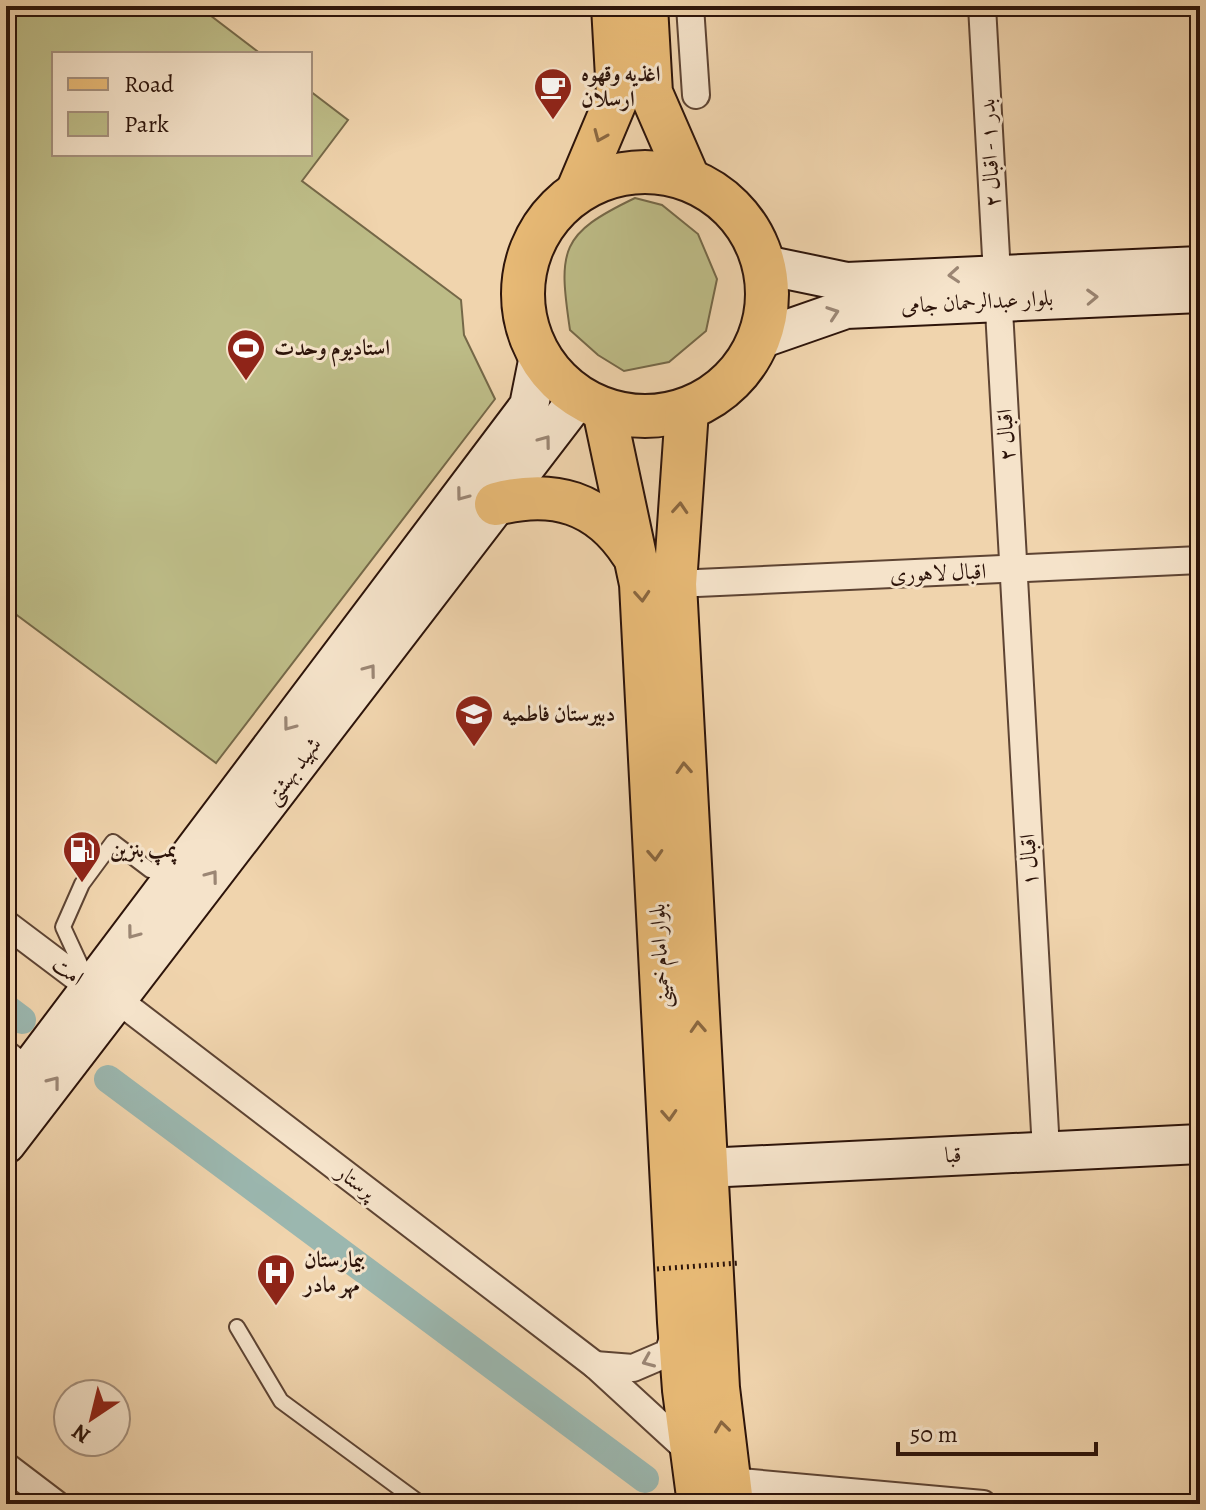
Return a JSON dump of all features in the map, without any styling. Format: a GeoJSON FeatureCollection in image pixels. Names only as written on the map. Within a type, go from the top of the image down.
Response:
{"type":"FeatureCollection","features":[{"type":"Feature","properties":{"kind":"main road"},"geometry":{"type":"LineString","coordinates":[[578,190],[618,95],[613,6]]}},
{"type":"Feature","properties":{"kind":"main road"},"geometry":{"type":"LineString","coordinates":[[646,6],[651,93],[688,178]]}},
{"type":"Feature","properties":{"kind":"main road"},"geometry":{"type":"LineString","coordinates":[[632,171],[661,171],[688,178],[715,192],[737,212],[754,236],[765,265],[768,302],[760,339],[743,369],[718,393],[687,410],[646,416],[592,404],[557,379],[539,356],[525,321],[522,284],[531,247],[550,215],[578,190],[604,178],[632,171]]}},
{"type":"Feature","properties":{"kind":"main road","name":"بلوار عبدالرحمان جامی"},"geometry":{"type":"LineString","coordinates":[[765,265],[847,282],[1200,293]]}},
{"type":"Feature","properties":{"kind":"main road","name":"بلوار عبدالرحمان جامی"},"geometry":{"type":"LineString","coordinates":[[760,339],[846,309],[998,286],[1200,266]]}},
{"type":"Feature","properties":{"kind":"main road","name":"شهید بهشتی"},"geometry":{"type":"LineString","coordinates":[[6,1144],[105,994],[178,873],[529,406],[539,356]]}},
{"type":"Feature","properties":{"kind":"main road","name":"شهید بهشتی"},"geometry":{"type":"LineString","coordinates":[[13,1075],[105,994],[496,504],[592,404]]}},
{"type":"Feature","properties":{"kind":"main road","name":"بلوار امام خمینی"},"geometry":{"type":"LineString","coordinates":[[592,404],[641,584],[679,1322],[692,1454],[730,1498]]}},
{"type":"Feature","properties":{"kind":"main road","name":"بلوار امام خمینی"},"geometry":{"type":"LineString","coordinates":[[687,410],[675,584],[718,1388],[730,1498]]}},
{"type":"Feature","properties":{"kind":"main road"},"geometry":{"type":"LineString","coordinates":[[496,504],[522,497],[549,496],[575,502],[599,515],[619,532],[634,555]]}},
{"type":"Feature","properties":{"kind":"main road","name":"قبا"},"geometry":{"type":"LineString","coordinates":[[705,1168],[1200,1144]]}},
{"type":"Feature","properties":{"kind":"street"},"geometry":{"type":"LineString","coordinates":[[690,6],[696,95]]}},
{"type":"Feature","properties":{"kind":"street","name":"بدر ۱ - اقبال ۲"},"geometry":{"type":"LineString","coordinates":[[982,6],[998,286]]}},
{"type":"Feature","properties":{"kind":"street","name":"اقبال ۲"},"geometry":{"type":"LineString","coordinates":[[998,286],[1013,570]]}},
{"type":"Feature","properties":{"kind":"street","name":"اقبال لاهوری"},"geometry":{"type":"LineString","coordinates":[[675,584],[1200,560]]}},
{"type":"Feature","properties":{"kind":"street","name":"اقبال ۱"},"geometry":{"type":"LineString","coordinates":[[1013,570],[1046,1150]]}},
{"type":"Feature","properties":{"kind":"street","name":"امت"},"geometry":{"type":"LineString","coordinates":[[6,924],[105,994]]}},
{"type":"Feature","properties":{"kind":"street","name":"پرستار"},"geometry":{"type":"LineString","coordinates":[[105,994],[595,1365],[692,1454]]}},
{"type":"Feature","properties":{"kind":"street"},"geometry":{"type":"LineString","coordinates":[[595,1365],[633,1368],[668,1353],[679,1322]]}},
{"type":"Feature","properties":{"kind":"street"},"geometry":{"type":"LineString","coordinates":[[6,1466],[56,1504]]}},
{"type":"Feature","properties":{"kind":"street"},"geometry":{"type":"LineString","coordinates":[[730,1498],[983,1504]]}},
{"type":"Feature","properties":{"kind":"lane"},"geometry":{"type":"LineString","coordinates":[[105,994],[63,927],[82,884],[113,842],[150,870],[178,873]]}},
{"type":"Feature","properties":{"kind":"lane"},"geometry":{"type":"LineString","coordinates":[[237,1327],[281,1401],[421,1504]]}},
{"type":"Feature","properties":{"kind":"path"},"geometry":{"type":"LineString","coordinates":[[657,1269],[739,1263]]}},
{"type":"Feature","properties":{"kind":"green space","name":"استادیوم وحدت"},"geometry":{"type":"Polygon","coordinates":[[[6,6],[198,6],[258,52],[52,52],[52,156],[312,156],[312,93],[348,120],[302,181],[461,300],[464,335],[495,399],[216,763],[6,607],[6,6]]]}},
{"type":"Feature","properties":{"kind":"green space"},"geometry":{"type":"Polygon","coordinates":[[[635,198],[662,205],[698,234],[717,279],[706,331],[669,362],[624,371],[598,355],[570,330],[566,303],[566,262],[578,234],[592,222],[635,198]]]}},
{"type":"Feature","properties":{"kind":"waterway"},"geometry":{"type":"LineString","coordinates":[[6,1008],[22,1020]]}},
{"type":"Feature","properties":{"kind":"waterway"},"geometry":{"type":"LineString","coordinates":[[108,1079],[645,1479]]}},
{"type":"Feature","properties":{"kind":"place","name":"اغذیه وقهوه ارسلان"},"geometry":{"type":"Point","coordinates":[553,121]}},
{"type":"Feature","properties":{"kind":"place","name":"استادیوم وحدت"},"geometry":{"type":"Point","coordinates":[246,382]}},
{"type":"Feature","properties":{"kind":"place","name":"دبیرستان فاطمیه"},"geometry":{"type":"Point","coordinates":[474,748]}},
{"type":"Feature","properties":{"kind":"place","name":"پمپ بنزین"},"geometry":{"type":"Point","coordinates":[82,884]}},
{"type":"Feature","properties":{"kind":"place","name":"بیمارستان مهر مادر"},"geometry":{"type":"Point","coordinates":[276,1307]}}]}
